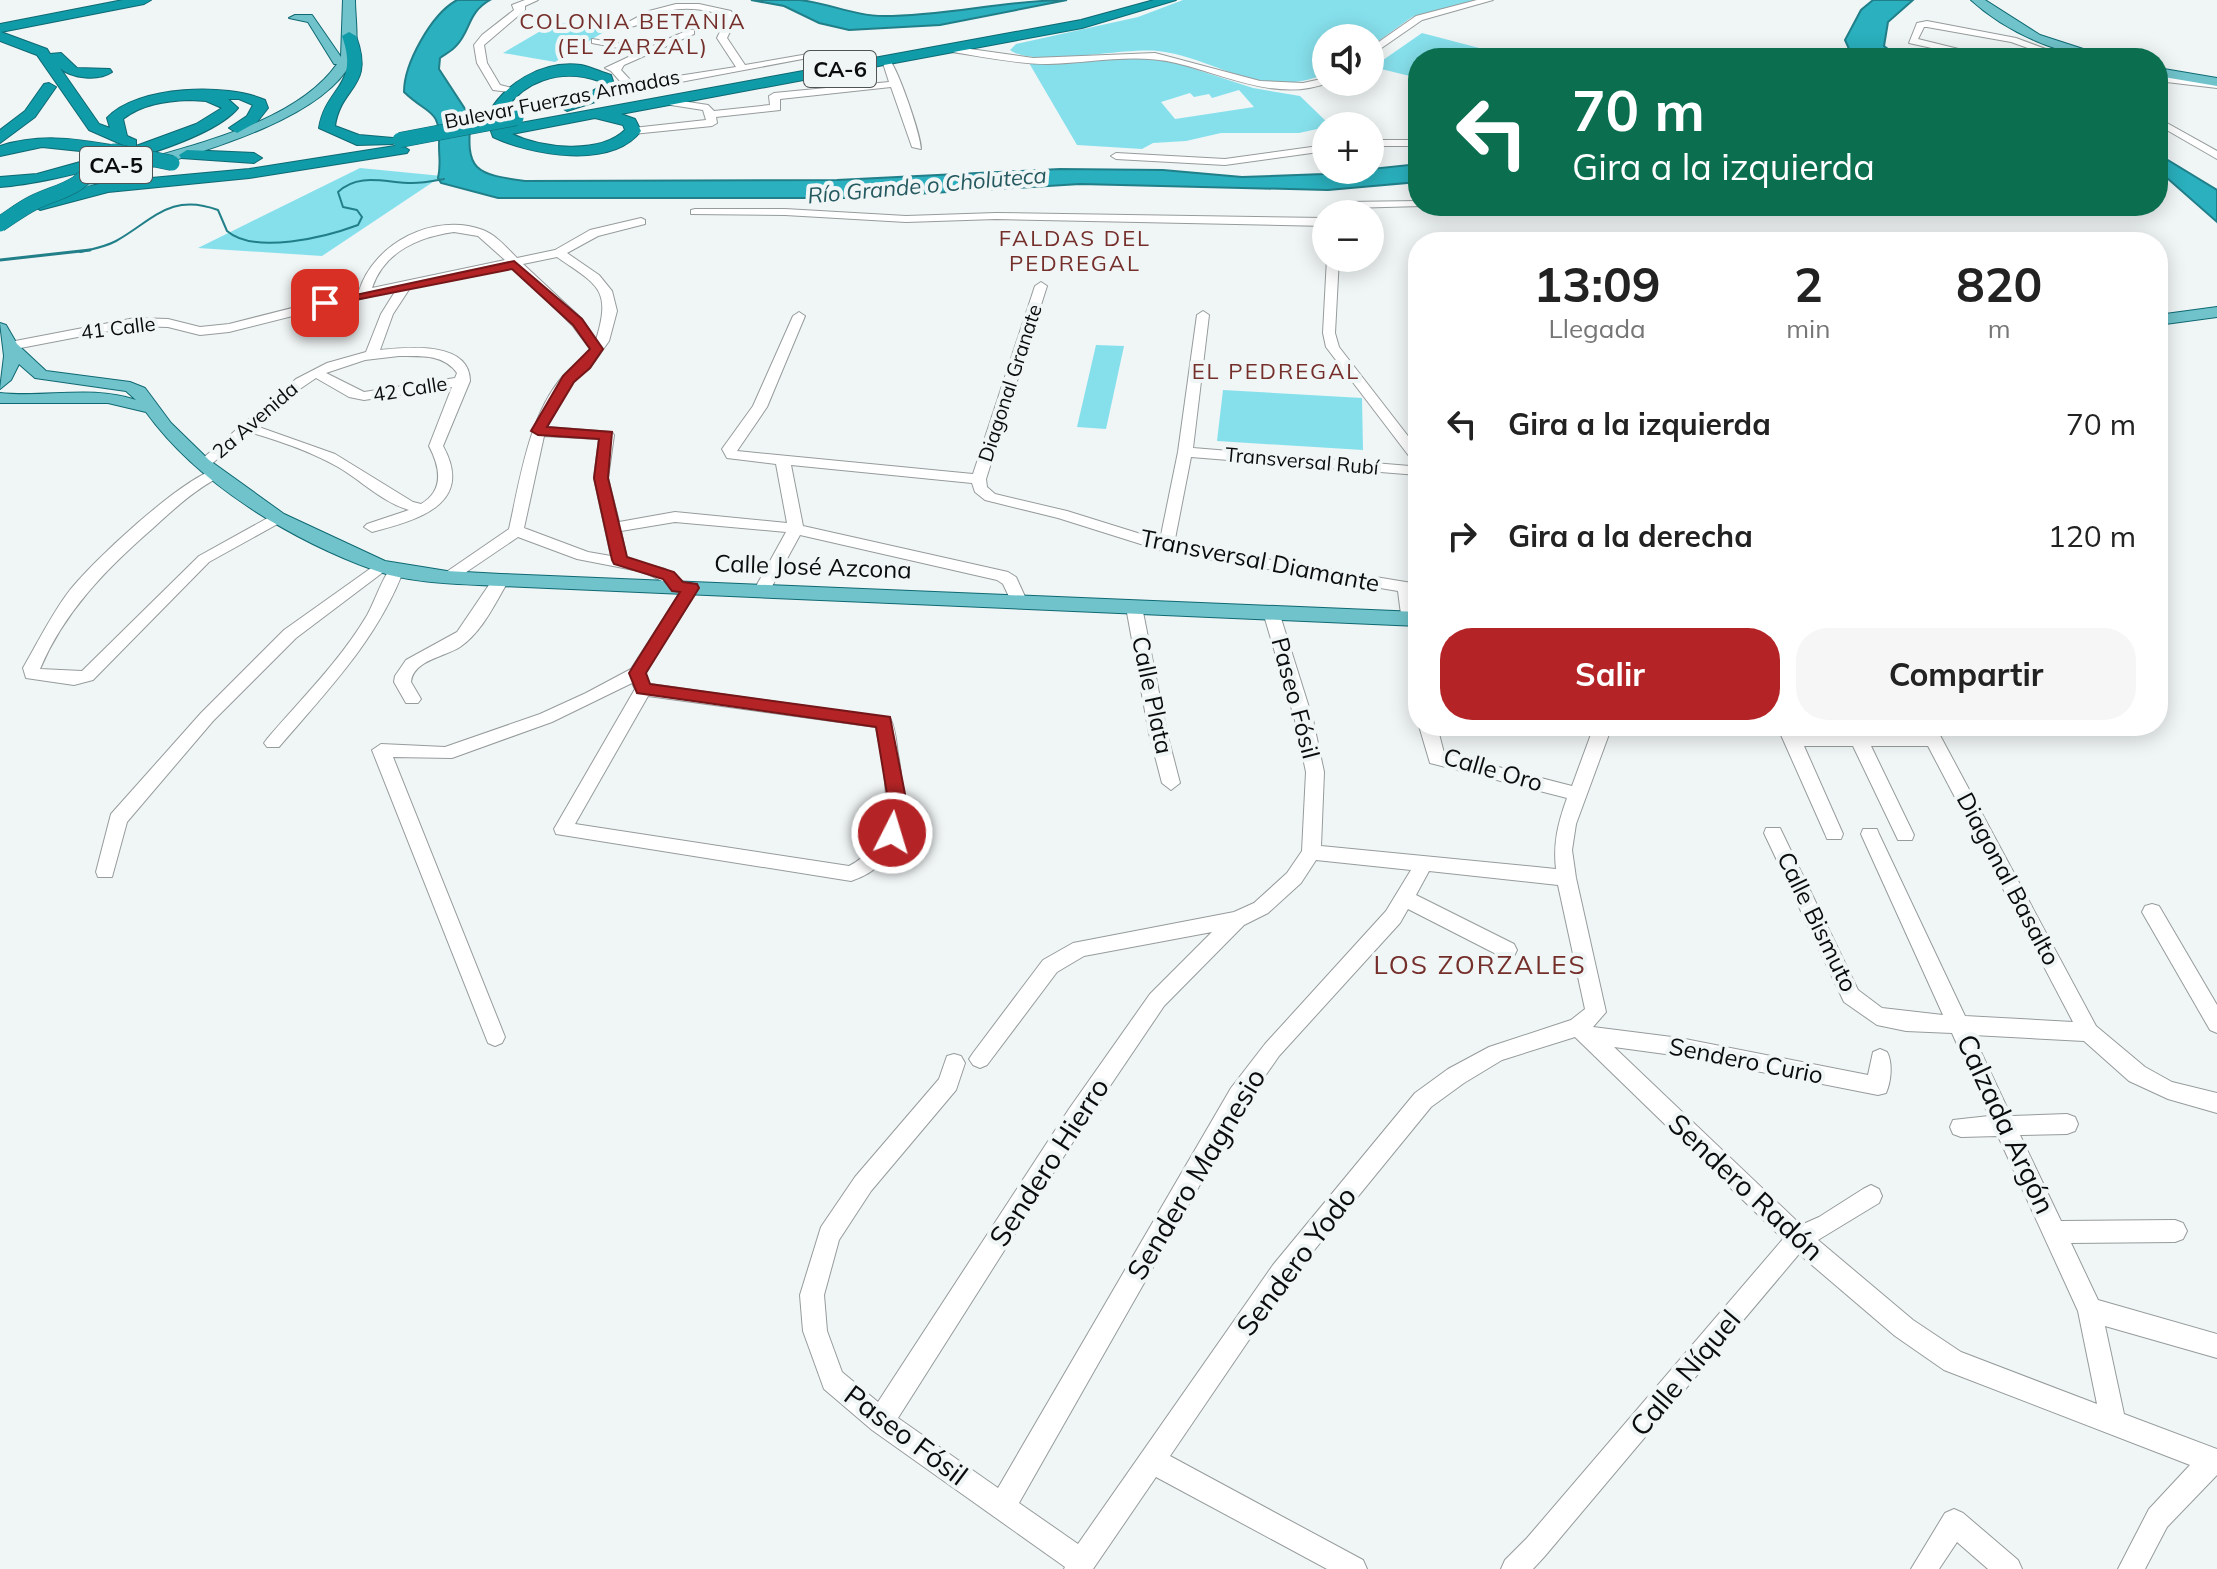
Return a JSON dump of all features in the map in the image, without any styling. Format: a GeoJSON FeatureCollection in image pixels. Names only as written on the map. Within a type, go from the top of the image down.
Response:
{"type":"FeatureCollection","features":[{"type":"Feature","properties":{"kind":"highway"},"geometry":{"type":"LineString","coordinates":[[0,25],[97,3],[129,0]]}},
{"type":"Feature","properties":{"kind":"highway"},"geometry":{"type":"LineString","coordinates":[[0,25],[144,0]]}},
{"type":"Feature","properties":{"kind":"highway","name":"Bulevar Fuerzas Armadas"},"geometry":{"type":"LineString","coordinates":[[513,126],[556,111],[751,70],[1073,18],[1146,0]]}},
{"type":"Feature","properties":{"kind":"highway","name":"Bulevar Fuerzas Armadas"},"geometry":{"type":"LineString","coordinates":[[180,159],[285,157],[513,126],[1034,33],[1121,16],[1169,0]]}},
{"type":"Feature","properties":{"kind":"highway"},"geometry":{"type":"LineString","coordinates":[[0,36],[44,54],[58,56],[64,67],[73,72],[105,72],[91,83]]}},
{"type":"Feature","properties":{"kind":"highway"},"geometry":{"type":"LineString","coordinates":[[349,36],[356,56],[353,77],[329,117],[327,128],[357,140],[398,144]]}},
{"type":"Feature","properties":{"kind":"highway","name":"Bulevar Fuerzas Armadas"},"geometry":{"type":"LineString","coordinates":[[0,48],[26,60],[49,87],[69,121],[119,148],[247,166],[319,162],[398,144]]}},
{"type":"Feature","properties":{"kind":"highway","name":"Bulevar Fuerzas Armadas"},"geometry":{"type":"LineString","coordinates":[[44,54],[94,127],[119,148]]}},
{"type":"Feature","properties":{"kind":"highway"},"geometry":{"type":"LineString","coordinates":[[513,126],[613,116],[630,122],[633,131],[620,143],[589,150],[561,150],[510,143],[500,137],[493,118],[495,106],[511,89],[556,72],[597,73],[608,81],[608,87],[602,93],[556,111]]}},
{"type":"Feature","properties":{"kind":"highway"},"geometry":{"type":"LineString","coordinates":[[0,138],[30,114],[49,87]]}},
{"type":"Feature","properties":{"kind":"highway"},"geometry":{"type":"LineString","coordinates":[[119,148],[106,119],[115,111],[145,98],[172,94],[242,95],[260,103],[261,108],[256,115],[237,128]]}},
{"type":"Feature","properties":{"kind":"highway"},"geometry":{"type":"LineString","coordinates":[[119,148],[115,118],[127,108],[163,97],[211,98],[244,102],[249,106],[249,112],[223,126],[146,156]]}},
{"type":"Feature","properties":{"kind":"highway"},"geometry":{"type":"LineString","coordinates":[[0,184],[53,175],[207,126],[230,111],[229,104],[211,98]]}},
{"type":"Feature","properties":{"kind":"highway"},"geometry":{"type":"LineString","coordinates":[[94,127],[98,104]]}},
{"type":"Feature","properties":{"kind":"highway"},"geometry":{"type":"LineString","coordinates":[[0,153],[23,144],[56,141],[119,148]]}},
{"type":"Feature","properties":{"kind":"highway"},"geometry":{"type":"LineString","coordinates":[[0,153],[26,147],[60,145],[93,154],[93,170],[83,181],[66,191]]}},
{"type":"Feature","properties":{"kind":"highway"},"geometry":{"type":"LineString","coordinates":[[0,184],[43,182],[119,148]]}},
{"type":"Feature","properties":{"kind":"highway"},"geometry":{"type":"LineString","coordinates":[[22,212],[58,198],[99,188],[319,162]]}},
{"type":"Feature","properties":{"kind":"highway"},"geometry":{"type":"LineString","coordinates":[[0,226],[29,205],[66,191],[136,177],[260,170]]}},
{"type":"Feature","properties":{"kind":"main road"},"geometry":{"type":"LineString","coordinates":[[237,128],[282,110],[327,78],[338,61],[339,0]]}},
{"type":"Feature","properties":{"kind":"main road"},"geometry":{"type":"LineString","coordinates":[[0,226],[92,178],[230,136],[290,111],[322,91],[347,60],[349,0]]}},
{"type":"Feature","properties":{"kind":"main road"},"geometry":{"type":"LineString","coordinates":[[1973,1],[2026,37],[2060,48]]}},
{"type":"Feature","properties":{"kind":"main road"},"geometry":{"type":"LineString","coordinates":[[1973,1],[2036,37],[2072,48]]}},
{"type":"Feature","properties":{"kind":"main road"},"geometry":{"type":"LineString","coordinates":[[313,6],[296,14],[312,20],[338,61]]}},
{"type":"Feature","properties":{"kind":"main road"},"geometry":{"type":"LineString","coordinates":[[2168,74],[2217,82]]}},
{"type":"Feature","properties":{"kind":"main road","name":"CA-5"},"geometry":{"type":"LineString","coordinates":[[0,216],[119,148],[146,156],[237,128]]}},
{"type":"Feature","properties":{"kind":"main road"},"geometry":{"type":"LineString","coordinates":[[2168,319],[2217,312]]}},
{"type":"Feature","properties":{"kind":"main road","name":"Calle José Azcona"},"geometry":{"type":"LineString","coordinates":[[0,328],[11,347],[41,375],[130,387],[139,392],[157,418]]}},
{"type":"Feature","properties":{"kind":"main road"},"geometry":{"type":"LineString","coordinates":[[0,384],[10,371],[11,347]]}},
{"type":"Feature","properties":{"kind":"main road","name":"Calle José Azcona"},"geometry":{"type":"LineString","coordinates":[[0,398],[28,401],[114,398],[142,407],[209,468],[278,518],[388,568],[447,577],[501,580],[1408,618]]}},
{"type":"Feature","properties":{"kind":"main road"},"geometry":{"type":"LineString","coordinates":[[0,412],[55,401]]}},
{"type":"Feature","properties":{"kind":"street"},"geometry":{"type":"LineString","coordinates":[[511,89],[497,88],[482,63],[479,45],[522,8],[515,7],[533,0]]}},
{"type":"Feature","properties":{"kind":"street"},"geometry":{"type":"LineString","coordinates":[[1384,43],[1419,18],[1488,0]]}},
{"type":"Feature","properties":{"kind":"street"},"geometry":{"type":"LineString","coordinates":[[626,26],[655,10],[677,3],[705,6],[728,13],[730,25],[722,38],[751,70]]}},
{"type":"Feature","properties":{"kind":"street"},"geometry":{"type":"LineString","coordinates":[[1944,48],[1912,41],[1920,25],[2013,40],[2036,48]]}},
{"type":"Feature","properties":{"kind":"street"},"geometry":{"type":"LineString","coordinates":[[597,73],[691,32]]}},
{"type":"Feature","properties":{"kind":"street"},"geometry":{"type":"LineString","coordinates":[[1007,55],[1003,47],[1006,43],[1034,33]]}},
{"type":"Feature","properties":{"kind":"street"},"geometry":{"type":"LineString","coordinates":[[595,41],[651,51]]}},
{"type":"Feature","properties":{"kind":"street"},"geometry":{"type":"LineString","coordinates":[[949,49],[980,50],[1044,61],[1152,56],[1172,59],[1243,82],[1281,89],[1312,83]]}},
{"type":"Feature","properties":{"kind":"street"},"geometry":{"type":"LineString","coordinates":[[620,64],[616,70],[630,86],[638,87],[751,70],[808,57]]}},
{"type":"Feature","properties":{"kind":"street"},"geometry":{"type":"LineString","coordinates":[[887,60],[917,147]]}},
{"type":"Feature","properties":{"kind":"street"},"geometry":{"type":"LineString","coordinates":[[633,131],[776,108],[774,96],[896,84]]}},
{"type":"Feature","properties":{"kind":"street"},"geometry":{"type":"LineString","coordinates":[[662,101],[708,108],[711,118]]}},
{"type":"Feature","properties":{"kind":"street"},"geometry":{"type":"LineString","coordinates":[[2168,127],[2217,156]]}},
{"type":"Feature","properties":{"kind":"street"},"geometry":{"type":"LineString","coordinates":[[1384,143],[1408,143]]}},
{"type":"Feature","properties":{"kind":"street"},"geometry":{"type":"LineString","coordinates":[[1116,156],[1225,162],[1312,150]]}},
{"type":"Feature","properties":{"kind":"street"},"geometry":{"type":"LineString","coordinates":[[1384,204],[1408,204]]}},
{"type":"Feature","properties":{"kind":"street"},"geometry":{"type":"LineString","coordinates":[[695,212],[785,212],[906,219],[974,216],[1312,222]]}},
{"type":"Feature","properties":{"kind":"street","name":"41 Calle"},"geometry":{"type":"LineString","coordinates":[[11,347],[135,322],[153,321],[213,331],[364,294],[559,253],[594,233],[641,222]]}},
{"type":"Feature","properties":{"kind":"street"},"geometry":{"type":"LineString","coordinates":[[364,294],[377,264],[389,253],[430,233],[458,229],[481,233],[577,322],[596,349]]}},
{"type":"Feature","properties":{"kind":"street"},"geometry":{"type":"LineString","coordinates":[[447,577],[516,531],[538,431],[568,379],[585,365],[602,341],[611,311],[606,291],[595,278],[559,253]]}},
{"type":"Feature","properties":{"kind":"street"},"geometry":{"type":"LineString","coordinates":[[1332,272],[1329,333],[1333,347],[1408,445]]}},
{"type":"Feature","properties":{"kind":"street","name":"Diagonal Granate"},"geometry":{"type":"LineString","coordinates":[[979,479],[1041,286]]}},
{"type":"Feature","properties":{"kind":"street"},"geometry":{"type":"LineString","coordinates":[[372,355],[387,314],[404,288]]}},
{"type":"Feature","properties":{"kind":"street"},"geometry":{"type":"LineString","coordinates":[[1166,547],[1185,452],[1203,315]]}},
{"type":"Feature","properties":{"kind":"street"},"geometry":{"type":"LineString","coordinates":[[799,316],[760,407],[729,449],[737,457],[979,479]]}},
{"type":"Feature","properties":{"kind":"street","name":"2a Avenida"},"geometry":{"type":"LineString","coordinates":[[278,518],[204,559],[87,676],[74,679],[32,674],[31,668],[50,632],[73,597],[108,559],[191,486],[246,427],[285,392],[315,372],[350,359],[408,352],[439,354],[457,363],[464,373],[463,381]]}},
{"type":"Feature","properties":{"kind":"street","name":"42 Calle"},"geometry":{"type":"LineString","coordinates":[[315,372],[354,394],[364,396],[463,381]]}},
{"type":"Feature","properties":{"kind":"street"},"geometry":{"type":"LineString","coordinates":[[372,527],[412,515],[443,492],[447,466],[436,446],[463,381]]}},
{"type":"Feature","properties":{"kind":"street"},"geometry":{"type":"LineString","coordinates":[[246,427],[313,449],[339,461],[389,494],[417,508],[426,507]]}},
{"type":"Feature","properties":{"kind":"street"},"geometry":{"type":"LineString","coordinates":[[538,431],[607,435],[601,478],[620,560]]}},
{"type":"Feature","properties":{"kind":"street","name":"Transversal Rubí"},"geometry":{"type":"LineString","coordinates":[[1185,452],[1408,470]]}},
{"type":"Feature","properties":{"kind":"street"},"geometry":{"type":"LineString","coordinates":[[762,590],[796,528],[783,462]]}},
{"type":"Feature","properties":{"kind":"street","name":"Transversal Diamante"},"geometry":{"type":"LineString","coordinates":[[979,479],[980,489],[990,497],[1062,514],[1166,547],[1408,588]]}},
{"type":"Feature","properties":{"kind":"street"},"geometry":{"type":"LineString","coordinates":[[613,528],[675,517],[796,528],[1002,576],[1010,581],[1019,601]]}},
{"type":"Feature","properties":{"kind":"street"},"geometry":{"type":"LineString","coordinates":[[495,1037],[381,750],[446,753],[640,681],[884,722],[896,794],[892,833],[870,866],[851,874],[563,829],[640,681],[685,587],[668,576],[620,560],[592,558],[516,531]]}},
{"type":"Feature","properties":{"kind":"street"},"geometry":{"type":"LineString","coordinates":[[273,743],[370,626],[388,597],[388,568]]}},
{"type":"Feature","properties":{"kind":"street"},"geometry":{"type":"LineString","coordinates":[[105,872],[118,819],[207,717],[290,634],[388,568]]}},
{"type":"Feature","properties":{"kind":"street"},"geometry":{"type":"LineString","coordinates":[[412,699],[402,683],[403,674],[413,663],[457,641],[473,623],[501,580]]}},
{"type":"Feature","properties":{"kind":"street","name":"Calle Plata"},"geometry":{"type":"LineString","coordinates":[[1134,607],[1158,733],[1171,783]]}},
{"type":"Feature","properties":{"kind":"street","name":"Paseo Fósil"},"geometry":{"type":"LineString","coordinates":[[1271,612],[1304,720],[1315,772],[1311,852]]}},
{"type":"Feature","properties":{"kind":"street","name":"Calle Oro"},"geometry":{"type":"LineString","coordinates":[[1430,736],[1436,758],[1578,794]]}},
{"type":"Feature","properties":{"kind":"street"},"geometry":{"type":"LineString","coordinates":[[1582,1031],[1596,1012],[1566,878],[1563,850],[1567,824],[1599,736]]}},
{"type":"Feature","properties":{"kind":"street"},"geometry":{"type":"LineString","coordinates":[[1790,736],[1834,834]]}},
{"type":"Feature","properties":{"kind":"street"},"geometry":{"type":"LineString","coordinates":[[1856,736],[1905,835]]}},
{"type":"Feature","properties":{"kind":"street","name":"Diagonal Basalto"},"geometry":{"type":"LineString","coordinates":[[1932,736],[2089,1032]]}},
{"type":"Feature","properties":{"kind":"street","name":"Calle Bismuto"},"geometry":{"type":"LineString","coordinates":[[1773,833],[1843,982],[1860,1006],[1877,1016],[1906,1022],[2089,1032]]}},
{"type":"Feature","properties":{"kind":"street","name":"Calzada Argón"},"geometry":{"type":"LineString","coordinates":[[1870,834],[2090,1310],[2114,1424]]}},
{"type":"Feature","properties":{"kind":"street"},"geometry":{"type":"LineString","coordinates":[[980,1059],[1050,966],[1062,957],[1080,949],[1237,919],[1261,908],[1294,878],[1311,852],[1566,878]]}},
{"type":"Feature","properties":{"kind":"street","name":"Sendero Magnesio"},"geometry":{"type":"LineString","coordinates":[[1002,1507],[1239,1095],[1272,1050],[1393,917],[1423,865]]}},
{"type":"Feature","properties":{"kind":"street"},"geometry":{"type":"LineString","coordinates":[[1404,898],[1507,950]]}},
{"type":"Feature","properties":{"kind":"street"},"geometry":{"type":"LineString","coordinates":[[2152,912],[2217,1024]]}},
{"type":"Feature","properties":{"kind":"street","name":"Sendero Hierro"},"geometry":{"type":"LineString","coordinates":[[881,1421],[1077,1116],[1157,1000],[1237,919]]}},
{"type":"Feature","properties":{"kind":"street","name":"Sendero Curio"},"geometry":{"type":"LineString","coordinates":[[1582,1031],[1878,1086],[1880,1058]]}},
{"type":"Feature","properties":{"kind":"street","name":"Sendero Radón"},"geometry":{"type":"LineString","coordinates":[[1582,1031],[1798,1238],[1904,1328],[1953,1361],[2214,1461]]}},
{"type":"Feature","properties":{"kind":"street","name":"Sendero Yodo"},"geometry":{"type":"LineString","coordinates":[[1079,1566],[1154,1462],[1281,1273],[1423,1100],[1496,1053],[1582,1031]]}},
{"type":"Feature","properties":{"kind":"street"},"geometry":{"type":"LineString","coordinates":[[2089,1032],[2137,1074],[2168,1090],[2217,1103]]}},
{"type":"Feature","properties":{"kind":"street","name":"Paseo Fósil"},"geometry":{"type":"LineString","coordinates":[[954,1063],[948,1083],[863,1184],[829,1235],[812,1295],[815,1331],[833,1380],[881,1421],[1079,1566]]}},
{"type":"Feature","properties":{"kind":"street"},"geometry":{"type":"LineString","coordinates":[[1961,1127],[2067,1124]]}},
{"type":"Feature","properties":{"kind":"street","name":"Calle Níquel"},"geometry":{"type":"LineString","coordinates":[[1514,1569],[1546,1536],[1798,1238],[1827,1225],[1871,1196]]}},
{"type":"Feature","properties":{"kind":"street"},"geometry":{"type":"LineString","coordinates":[[2056,1232],[2175,1231]]}},
{"type":"Feature","properties":{"kind":"street"},"geometry":{"type":"LineString","coordinates":[[2090,1310],[2217,1346]]}},
{"type":"Feature","properties":{"kind":"street"},"geometry":{"type":"LineString","coordinates":[[2131,1569],[2158,1518],[2214,1461]]}},
{"type":"Feature","properties":{"kind":"street"},"geometry":{"type":"LineString","coordinates":[[1154,1462],[1354,1569]]}},
{"type":"Feature","properties":{"kind":"street"},"geometry":{"type":"LineString","coordinates":[[1924,1569],[1952,1524],[1958,1522],[2009,1569]]}},
{"type":"Feature","properties":{"kind":"shaded area"},"geometry":{"type":"Polygon","coordinates":[[[1183,0],[1478,0],[1412,17],[1384,37],[1384,24],[1312,24],[1312,78],[1301,81],[1259,81],[1181,55],[1158,51],[1038,57],[1010,50],[1016,44],[1138,17],[1183,0]]]}},
{"type":"Feature","properties":{"kind":"shaded area"},"geometry":{"type":"Polygon","coordinates":[[[556,22],[607,30],[555,62],[503,53],[556,22]]]}},
{"type":"Feature","properties":{"kind":"shaded area"},"geometry":{"type":"Polygon","coordinates":[[[1422,33],[1479,48],[1408,48],[1408,76],[1384,70],[1384,59],[1422,33]]]}},
{"type":"Feature","properties":{"kind":"shaded area"},"geometry":{"type":"Polygon","coordinates":[[[1137,58],[1167,60],[1253,88],[1300,96],[1317,112],[1312,112],[1312,130],[1299,133],[1221,133],[1186,141],[1153,143],[1142,149],[1077,145],[1029,63],[1137,58]],[[1239,90],[1212,98],[1209,94],[1194,97],[1190,93],[1161,102],[1175,119],[1254,107],[1239,90]]]}},
{"type":"Feature","properties":{"kind":"shaded area"},"geometry":{"type":"Polygon","coordinates":[[[360,168],[442,176],[322,256],[198,248],[360,168]]]}},
{"type":"Feature","properties":{"kind":"shaded area"},"geometry":{"type":"Polygon","coordinates":[[[1096,345],[1124,346],[1106,429],[1077,427],[1096,345]]]}},
{"type":"Feature","properties":{"kind":"shaded area"},"geometry":{"type":"Polygon","coordinates":[[[1223,390],[1362,398],[1363,450],[1217,441],[1223,390]]]}},
{"type":"Feature","properties":{"kind":"water","name":"Río Grande o Choluteca"},"geometry":{"type":"Polygon","coordinates":[[[457,0],[490,0],[473,16],[456,46],[440,58],[439,69],[471,118],[472,159],[477,167],[495,176],[525,181],[837,180],[1060,169],[1163,170],[1242,177],[1312,174],[1312,184],[1384,184],[1384,168],[1408,165],[1408,183],[1328,190],[1080,184],[849,198],[498,198],[441,183],[438,178],[438,125],[432,114],[404,92],[414,54],[438,16],[457,0]]]}},
{"type":"Feature","properties":{"kind":"water"},"geometry":{"type":"Polygon","coordinates":[[[751,0],[800,0],[884,16],[1067,0],[940,25],[849,30],[819,23],[784,6],[751,0]]]}},
{"type":"Feature","properties":{"kind":"water"},"geometry":{"type":"Polygon","coordinates":[[[1873,0],[1913,0],[1888,22],[1884,46],[1887,48],[1849,48],[1845,40],[1861,10],[1873,0]]]}},
{"type":"Feature","properties":{"kind":"water"},"geometry":{"type":"Polygon","coordinates":[[[2168,160],[2217,190],[2217,222],[2168,179],[2168,160]]]}},
{"type":"Feature","properties":{"kind":"waterway"},"geometry":{"type":"LineString","coordinates":[[89,250],[112,243],[162,211],[187,204],[218,210],[227,231],[239,238],[255,242],[291,242],[358,225],[362,217],[357,210],[343,207],[338,192],[355,182],[412,183],[444,179]]}},
{"type":"Feature","properties":{"kind":"waterway"},"geometry":{"type":"LineString","coordinates":[[0,260],[89,250]]}},
{"type":"Feature","properties":{"kind":"waterway"},"geometry":{"type":"LineString","coordinates":[[80,252],[89,250]]}},
{"type":"Feature","properties":{"kind":"district","name":"COLONIA BETANIA (EL ZARZAL)"},"geometry":{"type":"Point","coordinates":[633,34]}},
{"type":"Feature","properties":{"kind":"district","name":"FALDAS DEL PEDREGAL"},"geometry":{"type":"Point","coordinates":[1075,250]}},
{"type":"Feature","properties":{"kind":"district","name":"EL PEDREGAL"},"geometry":{"type":"Point","coordinates":[1276,371]}},
{"type":"Feature","properties":{"kind":"district","name":"LOS ZORZALES"},"geometry":{"type":"Point","coordinates":[1480,965]}},
{"type":"Feature","properties":{"kind":"route"},"geometry":{"type":"LineString","coordinates":[[325,303],[514,264],[577,322],[596,349],[585,365],[568,379],[538,431],[607,435],[601,478],[620,560],[668,576],[678,587],[691,588],[637,673],[643,689],[884,722],[896,794],[892,833]]}}]}
